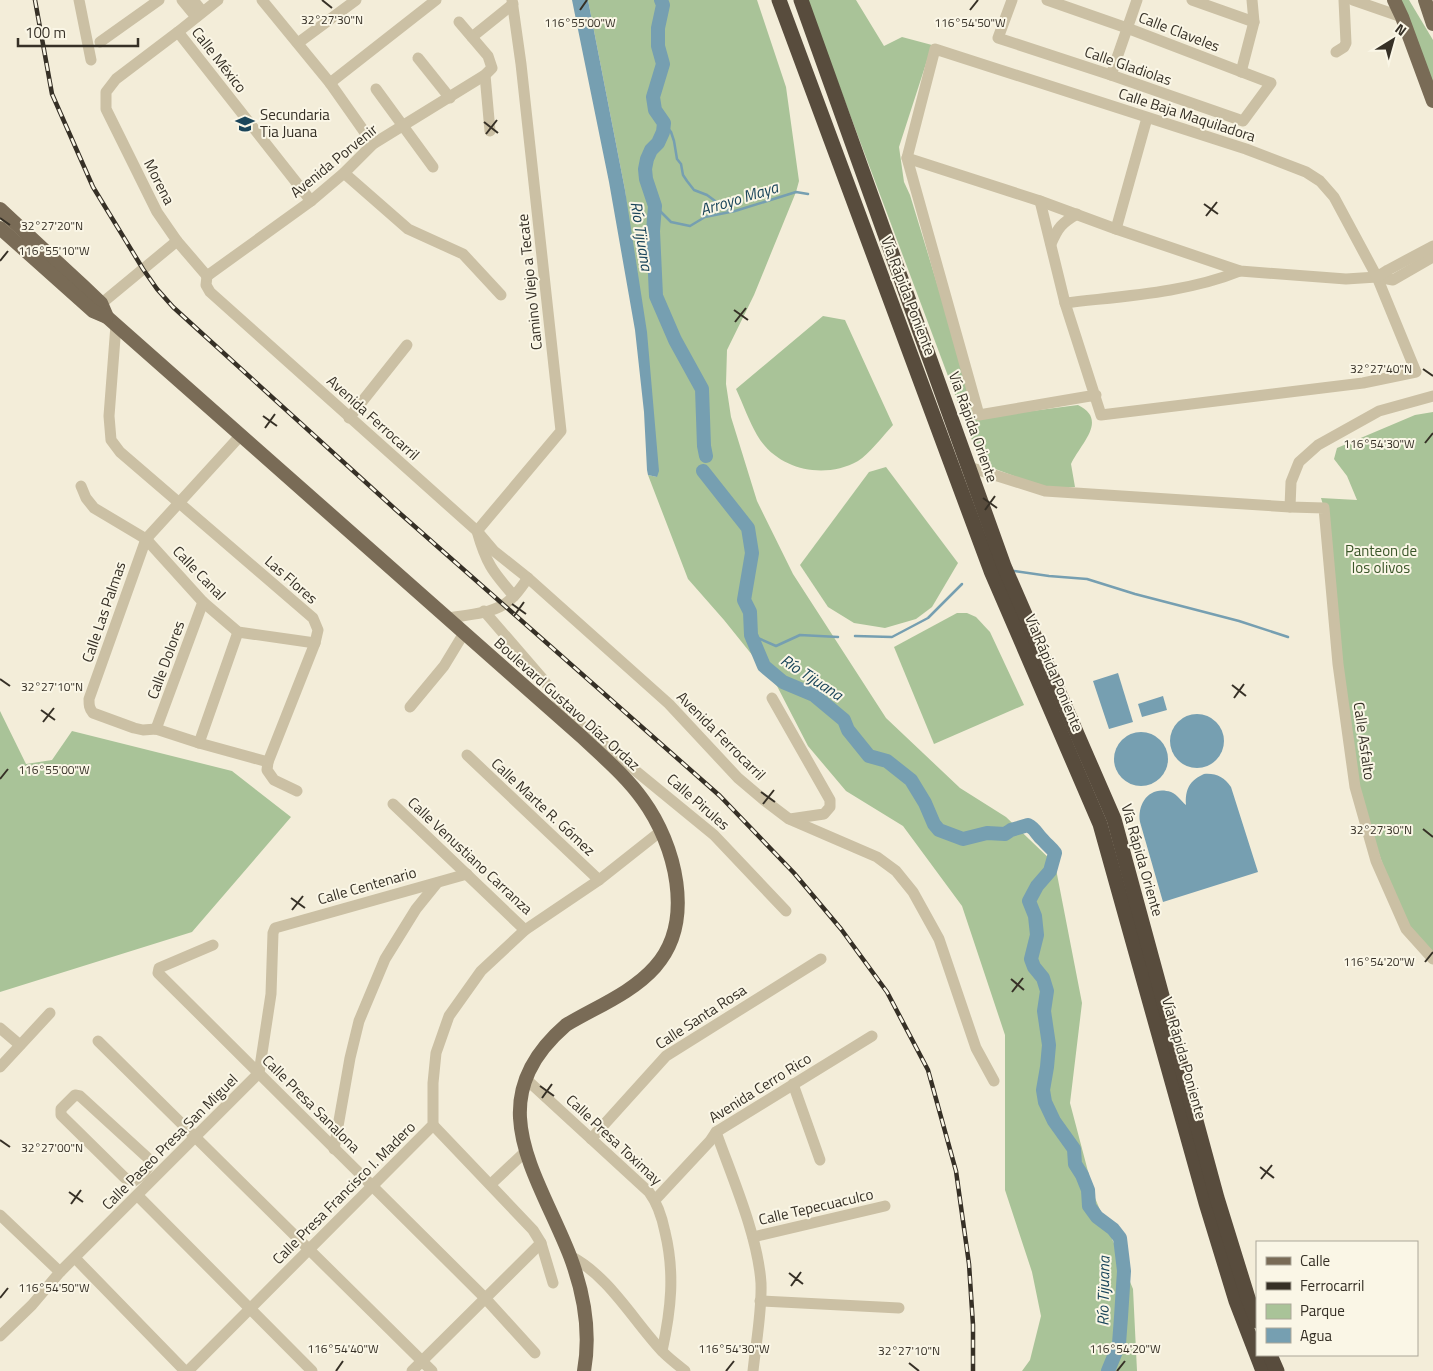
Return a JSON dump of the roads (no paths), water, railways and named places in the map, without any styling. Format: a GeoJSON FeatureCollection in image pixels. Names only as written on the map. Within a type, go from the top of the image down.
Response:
{"type":"FeatureCollection","features":[{"type":"Feature","properties":{"kind":"highway","name":"Vía Rápida Poniente"},"geometry":{"type":"LineString","coordinates":[[779,0],[991,571],[1100,824],[1217,1239],[1236,1301],[1256,1353]]}},
{"type":"Feature","properties":{"kind":"highway","name":"Vía Rápida Oriente"},"geometry":{"type":"LineString","coordinates":[[801,0],[1004,566],[1114,819],[1217,1198],[1256,1318]]}},
{"type":"Feature","properties":{"kind":"highway","name":"Vía Rápida Poniente"},"geometry":{"type":"LineString","coordinates":[[1257,1356],[1263,1371]]}},
{"type":"Feature","properties":{"kind":"highway"},"geometry":{"type":"LineString","coordinates":[[1270,1356],[1276,1371]]}},
{"type":"Feature","properties":{"kind":"main road"},"geometry":{"type":"LineString","coordinates":[[1394,0],[1433,101]]}},
{"type":"Feature","properties":{"kind":"main road"},"geometry":{"type":"LineString","coordinates":[[1425,0],[1433,24]]}},
{"type":"Feature","properties":{"kind":"main road","name":"Boulevard Gustavo Díaz Ordaz"},"geometry":{"type":"LineString","coordinates":[[1,211],[112,321],[464,633],[584,734],[632,785],[650,810],[661,831],[673,864],[677,893],[676,921],[669,946],[657,965],[641,981],[566,1025],[558,1032],[542,1050],[526,1078],[523,1090],[521,1114],[522,1140],[530,1168],[570,1256],[582,1296],[586,1315],[587,1346],[584,1371]]}},
{"type":"Feature","properties":{"kind":"main road","name":"Boulevard Gustavo Díaz Ordaz"},"geometry":{"type":"LineString","coordinates":[[0,228],[97,307]]}},
{"type":"Feature","properties":{"kind":"street"},"geometry":{"type":"LineString","coordinates":[[79,0],[91,60]]}},
{"type":"Feature","properties":{"kind":"street"},"geometry":{"type":"LineString","coordinates":[[100,42],[159,0]]}},
{"type":"Feature","properties":{"kind":"street"},"geometry":{"type":"LineString","coordinates":[[182,0],[199,14]]}},
{"type":"Feature","properties":{"kind":"street"},"geometry":{"type":"LineString","coordinates":[[193,0],[199,14]]}},
{"type":"Feature","properties":{"kind":"street"},"geometry":{"type":"LineString","coordinates":[[178,32],[218,0]]}},
{"type":"Feature","properties":{"kind":"street"},"geometry":{"type":"LineString","coordinates":[[298,44],[356,0]]}},
{"type":"Feature","properties":{"kind":"street"},"geometry":{"type":"LineString","coordinates":[[330,83],[436,0]]}},
{"type":"Feature","properties":{"kind":"street","name":"Calle Gladiolas"},"geometry":{"type":"LineString","coordinates":[[1012,0],[998,38],[1112,75],[1243,121],[1271,83]]}},
{"type":"Feature","properties":{"kind":"street","name":"Calle Claveles"},"geometry":{"type":"LineString","coordinates":[[1047,0],[1127,28],[1271,83]]}},
{"type":"Feature","properties":{"kind":"street"},"geometry":{"type":"LineString","coordinates":[[1112,75],[1137,0]]}},
{"type":"Feature","properties":{"kind":"street"},"geometry":{"type":"LineString","coordinates":[[1192,0],[1254,22]]}},
{"type":"Feature","properties":{"kind":"street"},"geometry":{"type":"LineString","coordinates":[[1241,72],[1254,22],[1252,0]]}},
{"type":"Feature","properties":{"kind":"street"},"geometry":{"type":"LineString","coordinates":[[1336,52],[1344,47],[1346,43],[1344,0]]}},
{"type":"Feature","properties":{"kind":"street"},"geometry":{"type":"LineString","coordinates":[[1358,1],[1402,17]]}},
{"type":"Feature","properties":{"kind":"street"},"geometry":{"type":"LineString","coordinates":[[268,2],[298,44],[330,83],[373,144]]}},
{"type":"Feature","properties":{"kind":"street"},"geometry":{"type":"LineString","coordinates":[[472,36],[513,2]]}},
{"type":"Feature","properties":{"kind":"street","name":"Camino Viejo a Tecate"},"geometry":{"type":"LineString","coordinates":[[477,531],[561,431],[513,2]]}},
{"type":"Feature","properties":{"kind":"street"},"geometry":{"type":"LineString","coordinates":[[459,22],[488,56],[492,68],[485,76],[490,132]]}},
{"type":"Feature","properties":{"kind":"street","name":"Morena"},"geometry":{"type":"LineString","coordinates":[[178,32],[116,79],[106,92],[106,109],[157,212],[177,241],[207,276]]}},
{"type":"Feature","properties":{"kind":"street","name":"Calle México"},"geometry":{"type":"LineString","coordinates":[[178,32],[311,201]]}},
{"type":"Feature","properties":{"kind":"street","name":"Calle Baja Maquiladora"},"geometry":{"type":"LineString","coordinates":[[907,158],[935,49],[1246,149],[1306,172],[1320,181],[1334,197],[1377,277],[1416,372],[1363,383],[1101,416],[1096,395],[1065,303],[1040,200]]}},
{"type":"Feature","properties":{"kind":"street"},"geometry":{"type":"LineString","coordinates":[[418,58],[450,98]]}},
{"type":"Feature","properties":{"kind":"street","name":"Avenida Porvenir"},"geometry":{"type":"LineString","coordinates":[[207,276],[311,201],[344,173],[373,144],[485,76]]}},
{"type":"Feature","properties":{"kind":"street"},"geometry":{"type":"LineString","coordinates":[[376,89],[433,167]]}},
{"type":"Feature","properties":{"kind":"street"},"geometry":{"type":"LineString","coordinates":[[1116,229],[1147,118]]}},
{"type":"Feature","properties":{"kind":"street"},"geometry":{"type":"LineString","coordinates":[[907,158],[1040,200],[1116,229],[1240,271],[1346,279],[1377,277],[1393,280],[1433,257]]}},
{"type":"Feature","properties":{"kind":"street"},"geometry":{"type":"LineString","coordinates":[[907,158],[979,415],[1096,395]]}},
{"type":"Feature","properties":{"kind":"street"},"geometry":{"type":"LineString","coordinates":[[344,173],[408,229],[463,254],[501,295]]}},
{"type":"Feature","properties":{"kind":"street"},"geometry":{"type":"LineString","coordinates":[[1051,244],[1057,229],[1064,222],[1078,214]]}},
{"type":"Feature","properties":{"kind":"street"},"geometry":{"type":"LineString","coordinates":[[97,307],[177,241]]}},
{"type":"Feature","properties":{"kind":"street"},"geometry":{"type":"LineString","coordinates":[[1377,277],[1433,246]]}},
{"type":"Feature","properties":{"kind":"street"},"geometry":{"type":"LineString","coordinates":[[1065,303],[1172,289],[1222,278],[1240,271]]}},
{"type":"Feature","properties":{"kind":"street","name":"Avenida Ferrocarril"},"geometry":{"type":"LineString","coordinates":[[207,276],[206,286],[210,292],[477,531],[494,550],[669,704],[738,778],[789,819],[877,857],[896,871],[913,892],[939,939],[976,1048],[994,1081]]}},
{"type":"Feature","properties":{"kind":"street","name":"Las Flores"},"geometry":{"type":"LineString","coordinates":[[112,321],[109,416],[111,440],[120,452],[313,618],[318,630],[315,643],[268,762]]}},
{"type":"Feature","properties":{"kind":"street"},"geometry":{"type":"LineString","coordinates":[[349,418],[407,344]]}},
{"type":"Feature","properties":{"kind":"street"},"geometry":{"type":"LineString","coordinates":[[969,467],[1045,491],[1290,507],[1291,482],[1300,462],[1318,445],[1379,411],[1433,396]]}},
{"type":"Feature","properties":{"kind":"street","name":"Calle Las Palmas"},"geometry":{"type":"LineString","coordinates":[[241,435],[146,539],[89,698],[89,703],[93,713],[134,728],[143,730],[156,729],[268,762]]}},
{"type":"Feature","properties":{"kind":"street","name":"Calle Canal"},"geometry":{"type":"LineString","coordinates":[[81,486],[86,498],[94,508],[146,539],[203,602],[238,632]]}},
{"type":"Feature","properties":{"kind":"street","name":"Calle Asfalto"},"geometry":{"type":"LineString","coordinates":[[1290,507],[1324,508],[1338,664],[1355,787],[1376,861],[1406,929],[1433,959]]}},
{"type":"Feature","properties":{"kind":"street"},"geometry":{"type":"LineString","coordinates":[[477,531],[484,555],[492,570],[514,596]]}},
{"type":"Feature","properties":{"kind":"street"},"geometry":{"type":"LineString","coordinates":[[448,618],[503,605],[514,596],[528,578]]}},
{"type":"Feature","properties":{"kind":"street","name":"Calle Dolores"},"geometry":{"type":"LineString","coordinates":[[156,729],[203,602]]}},
{"type":"Feature","properties":{"kind":"street","name":"Calle Pirules"},"geometry":{"type":"LineString","coordinates":[[484,611],[542,678],[584,734],[714,835],[786,910]]}},
{"type":"Feature","properties":{"kind":"street"},"geometry":{"type":"LineString","coordinates":[[199,743],[238,632],[315,643]]}},
{"type":"Feature","properties":{"kind":"street"},"geometry":{"type":"LineString","coordinates":[[410,706],[444,666],[464,633]]}},
{"type":"Feature","properties":{"kind":"street"},"geometry":{"type":"LineString","coordinates":[[772,698],[830,800],[830,807],[824,814],[789,819]]}},
{"type":"Feature","properties":{"kind":"street","name":"Calle Marte R. Gómez"},"geometry":{"type":"LineString","coordinates":[[467,755],[599,880]]}},
{"type":"Feature","properties":{"kind":"street"},"geometry":{"type":"LineString","coordinates":[[268,762],[266,770],[274,780],[297,791]]}},
{"type":"Feature","properties":{"kind":"street","name":"Calle Venustiano Carranza"},"geometry":{"type":"LineString","coordinates":[[393,804],[525,930]]}},
{"type":"Feature","properties":{"kind":"street","name":"Calle Presa Francisco I. Madero"},"geometry":{"type":"LineString","coordinates":[[187,1371],[433,1125],[433,1083],[436,1053],[449,1016],[481,972],[525,930],[599,880],[661,831]]}},
{"type":"Feature","properties":{"kind":"street","name":"Calle Centenario"},"geometry":{"type":"LineString","coordinates":[[275,928],[467,874]]}},
{"type":"Feature","properties":{"kind":"street"},"geometry":{"type":"LineString","coordinates":[[334,1149],[350,1058],[359,1021],[385,959],[416,909],[437,882]]}},
{"type":"Feature","properties":{"kind":"street","name":"Calle Paseo Presa San Miguel"},"geometry":{"type":"LineString","coordinates":[[0,1336],[32,1305],[60,1272],[259,1074],[271,994],[273,933],[275,928]]}},
{"type":"Feature","properties":{"kind":"street","name":"Calle Presa Sanalona"},"geometry":{"type":"LineString","coordinates":[[212,945],[159,968],[158,973],[485,1298],[535,1353]]}},
{"type":"Feature","properties":{"kind":"street","name":"Calle Santa Rosa"},"geometry":{"type":"LineString","coordinates":[[591,1139],[666,1056],[821,959]]}},
{"type":"Feature","properties":{"kind":"street"},"geometry":{"type":"LineString","coordinates":[[0,1067],[50,1013]]}},
{"type":"Feature","properties":{"kind":"street"},"geometry":{"type":"LineString","coordinates":[[0,1028],[20,1046]]}},
{"type":"Feature","properties":{"kind":"street","name":"Avenida Cerro Rico"},"geometry":{"type":"LineString","coordinates":[[655,1200],[710,1141],[716,1132],[872,1036]]}},
{"type":"Feature","properties":{"kind":"street"},"geometry":{"type":"LineString","coordinates":[[98,1041],[432,1371]]}},
{"type":"Feature","properties":{"kind":"street","name":"Calle Presa Toximay"},"geometry":{"type":"LineString","coordinates":[[526,1078],[649,1192],[655,1200],[668,1244],[672,1273],[670,1314],[662,1351]]}},
{"type":"Feature","properties":{"kind":"street"},"geometry":{"type":"LineString","coordinates":[[793,1084],[820,1160]]}},
{"type":"Feature","properties":{"kind":"street"},"geometry":{"type":"LineString","coordinates":[[75,1094],[80,1096],[149,1158],[151,1165],[142,1173],[134,1182],[129,1181],[61,1115],[61,1109],[75,1094]]}},
{"type":"Feature","properties":{"kind":"street"},"geometry":{"type":"LineString","coordinates":[[433,1125],[533,1230],[541,1243],[553,1283]]}},
{"type":"Feature","properties":{"kind":"street"},"geometry":{"type":"LineString","coordinates":[[716,1132],[753,1237],[760,1273],[760,1301],[753,1371]]}},
{"type":"Feature","properties":{"kind":"street"},"geometry":{"type":"LineString","coordinates":[[490,1184],[526,1152]]}},
{"type":"Feature","properties":{"kind":"street"},"geometry":{"type":"LineString","coordinates":[[142,1173],[151,1182]]}},
{"type":"Feature","properties":{"kind":"street"},"geometry":{"type":"LineString","coordinates":[[138,1196],[312,1371]]}},
{"type":"Feature","properties":{"kind":"street","name":"Calle Tepecuaculco"},"geometry":{"type":"LineString","coordinates":[[753,1237],[885,1206]]}},
{"type":"Feature","properties":{"kind":"street"},"geometry":{"type":"LineString","coordinates":[[0,1215],[60,1272]]}},
{"type":"Feature","properties":{"kind":"street"},"geometry":{"type":"LineString","coordinates":[[412,1371],[541,1243]]}},
{"type":"Feature","properties":{"kind":"street"},"geometry":{"type":"LineString","coordinates":[[570,1256],[598,1275],[662,1351],[685,1371]]}},
{"type":"Feature","properties":{"kind":"street"},"geometry":{"type":"LineString","coordinates":[[75,1258],[187,1371]]}},
{"type":"Feature","properties":{"kind":"street"},"geometry":{"type":"LineString","coordinates":[[760,1301],[899,1308]]}},
{"type":"Feature","properties":{"kind":"water"},"geometry":{"type":"Polygon","coordinates":[[[572,0],[588,0],[625,190],[647,332],[659,471],[657,477],[648,475],[647,470],[644,412],[635,330],[609,182],[572,0]]]}},
{"type":"Feature","properties":{"kind":"water"},"geometry":{"type":"Polygon","coordinates":[[[1118,673],[1133,722],[1109,729],[1093,681],[1118,673]]]}},
{"type":"Feature","properties":{"kind":"water"},"geometry":{"type":"Polygon","coordinates":[[[1163,696],[1167,710],[1142,717],[1138,704],[1163,696]]]}},
{"type":"Feature","properties":{"kind":"water"},"geometry":{"type":"Polygon","coordinates":[[[1197,714],[1207,716],[1216,722],[1222,731],[1224,741],[1222,751],[1216,760],[1207,766],[1197,768],[1187,766],[1178,760],[1172,751],[1170,741],[1172,731],[1178,722],[1187,716],[1197,714]]]}},
{"type":"Feature","properties":{"kind":"water"},"geometry":{"type":"Polygon","coordinates":[[[1141,732],[1151,734],[1160,740],[1166,749],[1168,759],[1166,769],[1160,778],[1151,784],[1141,786],[1131,784],[1122,778],[1116,769],[1114,759],[1116,749],[1122,740],[1131,734],[1141,732]]]}},
{"type":"Feature","properties":{"kind":"water"},"geometry":{"type":"Polygon","coordinates":[[[1204,774],[1219,776],[1231,787],[1258,872],[1163,902],[1140,822],[1141,808],[1146,797],[1157,791],[1171,792],[1178,796],[1186,805],[1186,794],[1189,786],[1195,779],[1204,774]]]}},
{"type":"Feature","properties":{"kind":"waterway","name":"Río Tijuana"},"geometry":{"type":"LineString","coordinates":[[661,0],[663,5],[658,28],[658,46],[663,64],[653,97],[655,110],[664,123],[663,132],[658,143],[651,150],[645,169],[646,179],[655,206],[653,231],[656,296],[675,340],[702,389],[706,456]]}},
{"type":"Feature","properties":{"kind":"waterway"},"geometry":{"type":"LineString","coordinates":[[664,123],[671,132],[683,175],[694,190],[707,195],[726,209],[734,211]]}},
{"type":"Feature","properties":{"kind":"waterway","name":"Arroyo Maya"},"geometry":{"type":"LineString","coordinates":[[655,206],[671,222],[690,226],[705,217],[735,211],[796,192],[808,194]]}},
{"type":"Feature","properties":{"kind":"waterway","name":"Río Tijuana"},"geometry":{"type":"LineString","coordinates":[[703,471],[748,528],[752,553],[744,600],[750,612],[751,635],[764,666],[783,682],[814,695],[844,720],[848,730],[869,756],[887,761],[911,780],[939,830],[963,839],[987,833],[1005,834],[1011,830],[1028,825],[1055,853],[1050,871],[1037,886],[1029,901],[1035,916],[1037,935],[1031,959],[1034,967],[1043,978],[1047,991],[1044,1011],[1049,1045],[1043,1090],[1045,1102],[1054,1121],[1074,1149],[1075,1164],[1088,1190],[1089,1206],[1097,1217],[1113,1229],[1120,1238],[1124,1271],[1119,1344],[1108,1371]]}},
{"type":"Feature","properties":{"kind":"waterway"},"geometry":{"type":"LineString","coordinates":[[1014,571],[1087,579],[1135,594],[1239,621],[1288,637]]}},
{"type":"Feature","properties":{"kind":"waterway"},"geometry":{"type":"LineString","coordinates":[[855,636],[892,637],[928,618],[962,584]]}},
{"type":"Feature","properties":{"kind":"waterway"},"geometry":{"type":"LineString","coordinates":[[751,635],[776,646],[800,635],[838,637]]}},
{"type":"Feature","properties":{"kind":"railway"},"geometry":{"type":"LineString","coordinates":[[35,0],[52,94],[93,187],[157,289],[173,307],[395,509],[720,796],[794,873],[841,929],[887,992],[928,1070],[956,1171],[969,1264],[973,1325],[973,1371]]}},
{"type":"Feature","properties":{"kind":"place","name":"Secundaria Tia Juana"},"geometry":{"type":"Point","coordinates":[245,124]}},
{"type":"Feature","properties":{"kind":"park label","name":"Panteon de los olivos"},"geometry":{"type":"Point","coordinates":[1381,560]}}]}
